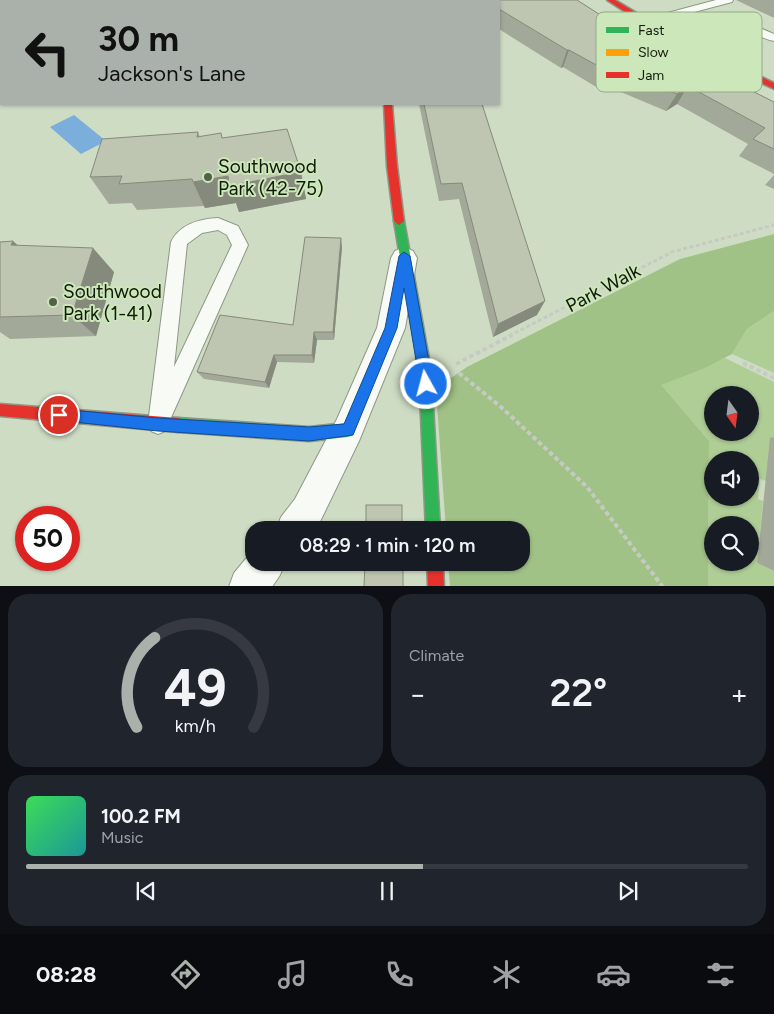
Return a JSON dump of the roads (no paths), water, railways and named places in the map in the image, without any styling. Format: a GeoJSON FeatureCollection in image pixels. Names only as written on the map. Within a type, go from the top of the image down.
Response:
{"type":"FeatureCollection","features":[{"type":"Feature","properties":{"kind":"main road"},"geometry":{"type":"LineString","coordinates":[[610,0],[629,12]]}},
{"type":"Feature","properties":{"kind":"main road"},"geometry":{"type":"LineString","coordinates":[[762,80],[774,86]]}},
{"type":"Feature","properties":{"kind":"main road"},"geometry":{"type":"LineString","coordinates":[[388,105],[392,166],[404,256],[425,370],[433,521]]}},
{"type":"Feature","properties":{"kind":"main road"},"geometry":{"type":"LineString","coordinates":[[0,410],[158,424],[309,434],[348,430]]}},
{"type":"Feature","properties":{"kind":"main road"},"geometry":{"type":"LineString","coordinates":[[435,571],[436,586]]}},
{"type":"Feature","properties":{"kind":"street"},"geometry":{"type":"LineString","coordinates":[[301,521],[308,512],[348,430],[391,328],[404,256]]}},
{"type":"Feature","properties":{"kind":"street"},"geometry":{"type":"LineString","coordinates":[[248,586],[260,571]]}},
{"type":"Feature","properties":{"kind":"lane"},"geometry":{"type":"LineString","coordinates":[[683,12],[728,0]]}},
{"type":"Feature","properties":{"kind":"lane"},"geometry":{"type":"LineString","coordinates":[[762,33],[774,38]]}},
{"type":"Feature","properties":{"kind":"lane"},"geometry":{"type":"LineString","coordinates":[[218,224],[231,228],[238,235],[240,245],[158,424],[179,242],[186,233],[202,225],[218,224]]}},
{"type":"Feature","properties":{"kind":"water"},"geometry":{"type":"Polygon","coordinates":[[[74,115],[106,141],[81,154],[50,127],[74,115]]]}},
{"type":"Feature","properties":{"kind":"place","name":"Southwood Park (42-75)"},"geometry":{"type":"Point","coordinates":[208,177]}},
{"type":"Feature","properties":{"kind":"place","name":"Southwood Park (1-41)"},"geometry":{"type":"Point","coordinates":[53,302]}}]}
